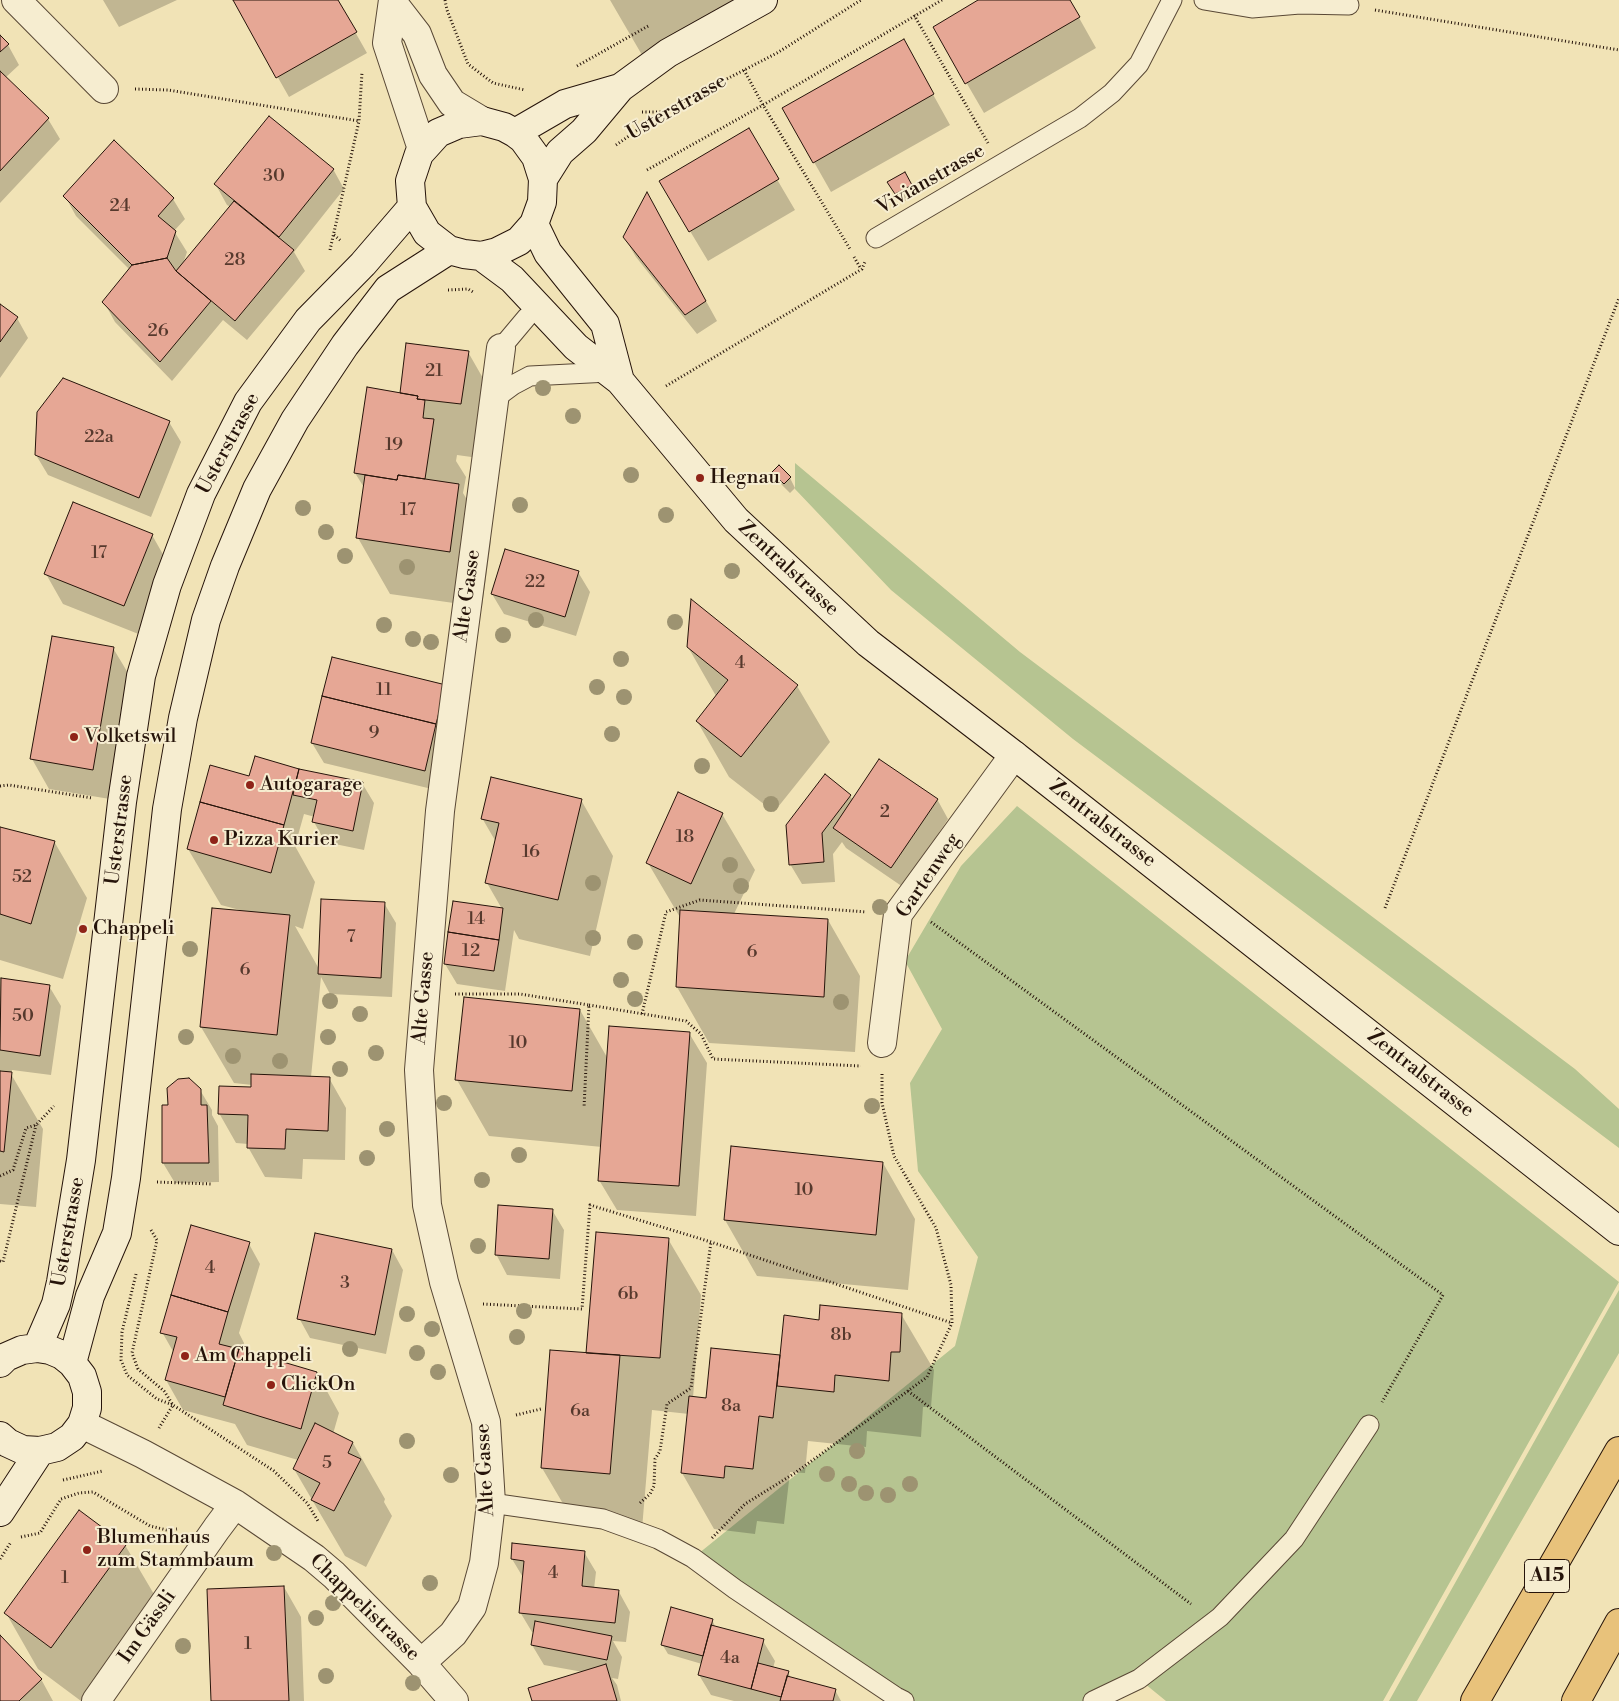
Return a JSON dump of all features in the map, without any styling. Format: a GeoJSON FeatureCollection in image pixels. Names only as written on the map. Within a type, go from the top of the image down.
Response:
{"type":"FeatureCollection","features":[{"type":"Feature","properties":{"kind":"highway","name":"A15"},"geometry":{"type":"LineString","coordinates":[[1476,1701],[1619,1451]]}},
{"type":"Feature","properties":{"kind":"highway"},"geometry":{"type":"LineString","coordinates":[[1576,1701],[1619,1623]]}},
{"type":"Feature","properties":{"kind":"main road"},"geometry":{"type":"LineString","coordinates":[[16,0],[104,88]]}},
{"type":"Feature","properties":{"kind":"main road","name":"Usterstrasse"},"geometry":{"type":"LineString","coordinates":[[543,179],[560,152],[584,131],[620,88],[668,53],[763,0]]}},
{"type":"Feature","properties":{"kind":"main road"},"geometry":{"type":"LineString","coordinates":[[393,2],[417,34],[433,76],[452,103],[482,121]]}},
{"type":"Feature","properties":{"kind":"main road"},"geometry":{"type":"LineString","coordinates":[[393,2],[388,43],[422,149]]}},
{"type":"Feature","properties":{"kind":"main road","name":"Usterstrasse"},"geometry":{"type":"LineString","coordinates":[[515,133],[565,104],[620,88]]}},
{"type":"Feature","properties":{"kind":"main road","name":"Usterstrasse"},"geometry":{"type":"LineString","coordinates":[[482,121],[504,127],[515,133],[523,139],[536,157],[543,179],[542,202],[534,224],[518,241],[497,252],[481,256],[449,250],[427,233],[412,207],[410,181],[422,149],[438,133],[459,124],[482,121]]}},
{"type":"Feature","properties":{"kind":"main road","name":"Usterstrasse"},"geometry":{"type":"LineString","coordinates":[[15,1351],[56,1304],[81,1160],[122,802],[141,676],[167,585],[201,494],[248,402],[308,320],[363,264],[412,207]]}},
{"type":"Feature","properties":{"kind":"main road","name":"Zentralstrasse"},"geometry":{"type":"LineString","coordinates":[[534,224],[548,253],[605,324],[614,376]]}},
{"type":"Feature","properties":{"kind":"main road","name":"Usterstrasse"},"geometry":{"type":"LineString","coordinates":[[72,1362],[90,1296],[117,1233],[127,1169],[167,809],[183,718],[206,620],[225,566],[256,489],[295,420],[345,345],[388,289],[449,250]]}},
{"type":"Feature","properties":{"kind":"main road","name":"Zentralstrasse"},"geometry":{"type":"LineString","coordinates":[[481,256],[512,279],[576,347],[614,376],[736,520],[868,643],[1014,755],[1619,1230]]}},
{"type":"Feature","properties":{"kind":"main road","name":"Alte Gasse"},"geometry":{"type":"LineString","coordinates":[[421,1663],[453,1634],[472,1607],[484,1563],[491,1503],[486,1422],[450,1302],[427,1205],[419,1070],[440,810],[501,348]]}},
{"type":"Feature","properties":{"kind":"main road","name":"Gartenweg"},"geometry":{"type":"LineString","coordinates":[[882,1055],[902,909],[1014,755]]}},
{"type":"Feature","properties":{"kind":"main road"},"geometry":{"type":"LineString","coordinates":[[0,1436],[8,1443],[23,1450],[40,1451],[57,1447],[72,1437],[82,1424],[87,1408],[87,1392],[82,1376],[72,1362],[56,1352],[15,1351]]}},
{"type":"Feature","properties":{"kind":"main road","name":"Chappelistrasse"},"geometry":{"type":"LineString","coordinates":[[82,1424],[143,1454],[235,1504],[314,1558],[334,1575],[421,1663],[454,1701]]}},
{"type":"Feature","properties":{"kind":"main road"},"geometry":{"type":"LineString","coordinates":[[0,1512],[40,1451]]}},
{"type":"Feature","properties":{"kind":"main road","name":"Im Gässli"},"geometry":{"type":"LineString","coordinates":[[96,1701],[235,1504]]}},
{"type":"Feature","properties":{"kind":"lane","name":"Vivianstrasse"},"geometry":{"type":"LineString","coordinates":[[876,238],[1080,118],[1112,94],[1139,64],[1172,0]]}},
{"type":"Feature","properties":{"kind":"lane"},"geometry":{"type":"LineString","coordinates":[[1204,0],[1252,8],[1300,4],[1349,6]]}},
{"type":"Feature","properties":{"kind":"lane","name":"Alte Gasse"},"geometry":{"type":"LineString","coordinates":[[501,348],[527,317]]}},
{"type":"Feature","properties":{"kind":"lane"},"geometry":{"type":"LineString","coordinates":[[494,398],[530,376],[614,376]]}},
{"type":"Feature","properties":{"kind":"lane"},"geometry":{"type":"LineString","coordinates":[[1093,1701],[1139,1679],[1214,1622],[1294,1538],[1369,1425]]}},
{"type":"Feature","properties":{"kind":"lane"},"geometry":{"type":"LineString","coordinates":[[491,1503],[603,1519],[658,1539],[693,1558],[775,1616],[904,1701]]}},
{"type":"Feature","properties":{"kind":"path"},"geometry":{"type":"LineString","coordinates":[[445,0],[468,64],[493,83],[529,91]]}},
{"type":"Feature","properties":{"kind":"path","name":"Usterstrasse"},"geometry":{"type":"LineString","coordinates":[[610,149],[663,112],[777,53],[861,0]]}},
{"type":"Feature","properties":{"kind":"path"},"geometry":{"type":"LineString","coordinates":[[648,170],[942,0]]}},
{"type":"Feature","properties":{"kind":"path"},"geometry":{"type":"LineString","coordinates":[[1349,6],[1619,50]]}},
{"type":"Feature","properties":{"kind":"path"},"geometry":{"type":"LineString","coordinates":[[914,15],[1001,165]]}},
{"type":"Feature","properties":{"kind":"path"},"geometry":{"type":"LineString","coordinates":[[572,68],[652,23]]}},
{"type":"Feature","properties":{"kind":"path"},"geometry":{"type":"LineString","coordinates":[[638,403],[862,269],[763,105],[744,70]]}},
{"type":"Feature","properties":{"kind":"path"},"geometry":{"type":"LineString","coordinates":[[104,88],[168,90],[359,121]]}},
{"type":"Feature","properties":{"kind":"path"},"geometry":{"type":"LineString","coordinates":[[330,251],[359,121],[362,99]]}},
{"type":"Feature","properties":{"kind":"path","name":"Vivianstrasse"},"geometry":{"type":"LineString","coordinates":[[862,269],[876,238]]}},
{"type":"Feature","properties":{"kind":"path"},"geometry":{"type":"LineString","coordinates":[[444,290],[468,290],[481,295]]}},
{"type":"Feature","properties":{"kind":"path"},"geometry":{"type":"LineString","coordinates":[[1385,908],[1619,298]]}},
{"type":"Feature","properties":{"kind":"path"},"geometry":{"type":"LineString","coordinates":[[0,786],[10,785],[122,802]]}},
{"type":"Feature","properties":{"kind":"path"},"geometry":{"type":"LineString","coordinates":[[642,1014],[666,912],[700,900],[902,909],[1443,1295],[1369,1425]]}},
{"type":"Feature","properties":{"kind":"path"},"geometry":{"type":"LineString","coordinates":[[425,994],[520,994],[686,1021],[701,1034],[713,1059],[882,1055],[882,1103],[894,1156],[936,1228],[951,1285],[952,1323],[926,1377],[795,1473],[745,1504],[693,1558]]}},
{"type":"Feature","properties":{"kind":"path"},"geometry":{"type":"LineString","coordinates":[[584,1108],[589,1005]]}},
{"type":"Feature","properties":{"kind":"path"},"geometry":{"type":"LineString","coordinates":[[0,1176],[13,1170],[26,1128],[36,1125],[58,1102]]}},
{"type":"Feature","properties":{"kind":"path"},"geometry":{"type":"LineString","coordinates":[[0,1260],[3,1262],[36,1125]]}},
{"type":"Feature","properties":{"kind":"path"},"geometry":{"type":"LineString","coordinates":[[187,1183],[212,1184]]}},
{"type":"Feature","properties":{"kind":"path"},"geometry":{"type":"LineString","coordinates":[[450,1302],[582,1308],[590,1205],[711,1242],[952,1323]]}},
{"type":"Feature","properties":{"kind":"path"},"geometry":{"type":"LineString","coordinates":[[148,1225],[157,1240],[132,1353],[138,1369],[164,1391],[173,1405]]}},
{"type":"Feature","properties":{"kind":"path"},"geometry":{"type":"LineString","coordinates":[[624,1526],[632,1510],[650,1494],[654,1486],[655,1459],[660,1451],[667,1404],[691,1388],[711,1242]]}},
{"type":"Feature","properties":{"kind":"path"},"geometry":{"type":"LineString","coordinates":[[122,1360],[128,1375],[157,1399],[173,1405],[274,1471],[307,1503],[330,1542],[314,1558]]}},
{"type":"Feature","properties":{"kind":"path"},"geometry":{"type":"LineString","coordinates":[[908,1391],[1214,1622]]}},
{"type":"Feature","properties":{"kind":"path"},"geometry":{"type":"LineString","coordinates":[[58,1482],[104,1471]]}},
{"type":"Feature","properties":{"kind":"path"},"geometry":{"type":"LineString","coordinates":[[0,1558],[13,1539],[40,1533],[61,1499],[79,1493],[93,1492],[150,1526],[166,1530],[217,1528]]}},
{"type":"Feature","properties":{"kind":"green space"},"geometry":{"type":"Polygon","coordinates":[[[795,463],[1020,652],[1575,1069],[1619,1109],[1619,1148],[1073,739],[891,590],[795,489],[795,463]]]}},
{"type":"Feature","properties":{"kind":"green space"},"geometry":{"type":"Polygon","coordinates":[[[1017,806],[1619,1282],[1383,1701],[1166,1701],[1139,1679],[1093,1701],[904,1701],[693,1558],[955,1346],[978,1257],[918,1171],[910,1083],[942,1029],[905,961],[961,866],[1017,806]]]}},
{"type":"Feature","properties":{"kind":"green space"},"geometry":{"type":"Polygon","coordinates":[[[1619,1290],[1619,1353],[1417,1701],[1389,1701],[1619,1290]]]}},
{"type":"Feature","properties":{"kind":"building"},"geometry":{"type":"Polygon","coordinates":[[[233,0],[338,0],[357,32],[276,78],[233,0]]]}},
{"type":"Feature","properties":{"kind":"building"},"geometry":{"type":"Polygon","coordinates":[[[978,0],[1070,0],[1080,17],[965,84],[933,27],[978,0]]]}},
{"type":"Feature","properties":{"kind":"building"},"geometry":{"type":"Polygon","coordinates":[[[0,35],[9,44],[0,52],[0,35]]]}},
{"type":"Feature","properties":{"kind":"building"},"geometry":{"type":"Polygon","coordinates":[[[904,39],[934,94],[813,163],[782,108],[904,39]]]}},
{"type":"Feature","properties":{"kind":"building"},"geometry":{"type":"Polygon","coordinates":[[[0,71],[49,118],[0,171],[0,71]]]}},
{"type":"Feature","properties":{"kind":"building"},"geometry":{"type":"Polygon","coordinates":[[[269,116],[334,169],[279,237],[214,184],[269,116]]]}},
{"type":"Feature","properties":{"kind":"building"},"geometry":{"type":"Polygon","coordinates":[[[749,128],[779,179],[689,232],[659,181],[749,128]]]}},
{"type":"Feature","properties":{"kind":"building"},"geometry":{"type":"Polygon","coordinates":[[[114,140],[174,198],[158,216],[176,231],[167,258],[132,265],[63,196],[114,140]]]}},
{"type":"Feature","properties":{"kind":"building"},"geometry":{"type":"Polygon","coordinates":[[[905,172],[912,185],[895,194],[887,182],[905,172]]]}},
{"type":"Feature","properties":{"kind":"building"},"geometry":{"type":"Polygon","coordinates":[[[647,192],[706,301],[685,315],[623,237],[647,192]]]}},
{"type":"Feature","properties":{"kind":"building"},"geometry":{"type":"Polygon","coordinates":[[[234,201],[294,250],[235,321],[176,271],[234,201]]]}},
{"type":"Feature","properties":{"kind":"building"},"geometry":{"type":"Polygon","coordinates":[[[167,258],[176,271],[211,301],[160,362],[102,302],[132,265],[167,258]]]}},
{"type":"Feature","properties":{"kind":"building"},"geometry":{"type":"Polygon","coordinates":[[[0,304],[18,317],[0,342],[0,304]]]}},
{"type":"Feature","properties":{"kind":"building"},"geometry":{"type":"Polygon","coordinates":[[[406,343],[469,351],[461,404],[417,399],[418,396],[400,393],[406,343]]]}},
{"type":"Feature","properties":{"kind":"building"},"geometry":{"type":"Polygon","coordinates":[[[63,378],[170,421],[139,498],[35,455],[37,412],[63,378]]]}},
{"type":"Feature","properties":{"kind":"building"},"geometry":{"type":"Polygon","coordinates":[[[367,387],[418,396],[417,399],[425,400],[423,418],[434,419],[425,479],[398,475],[397,480],[354,473],[367,387]]]}},
{"type":"Feature","properties":{"kind":"building"},"geometry":{"type":"Polygon","coordinates":[[[779,465],[791,477],[784,484],[772,472],[779,465]]]}},
{"type":"Feature","properties":{"kind":"building"},"geometry":{"type":"Polygon","coordinates":[[[365,475],[397,480],[398,475],[459,484],[450,552],[356,538],[365,475]]]}},
{"type":"Feature","properties":{"kind":"building"},"geometry":{"type":"Polygon","coordinates":[[[73,502],[153,534],[124,606],[44,574],[73,502]]]}},
{"type":"Feature","properties":{"kind":"building"},"geometry":{"type":"Polygon","coordinates":[[[505,549],[579,571],[565,617],[491,594],[505,549]]]}},
{"type":"Feature","properties":{"kind":"building"},"geometry":{"type":"Polygon","coordinates":[[[691,599],[798,685],[741,757],[696,721],[728,680],[687,647],[691,599]]]}},
{"type":"Feature","properties":{"kind":"building"},"geometry":{"type":"Polygon","coordinates":[[[52,636],[114,647],[93,770],[30,759],[52,636]]]}},
{"type":"Feature","properties":{"kind":"building"},"geometry":{"type":"Polygon","coordinates":[[[332,657],[446,685],[436,724],[322,696],[332,657]]]}},
{"type":"Feature","properties":{"kind":"building"},"geometry":{"type":"Polygon","coordinates":[[[322,696],[436,724],[425,771],[311,743],[322,696]]]}},
{"type":"Feature","properties":{"kind":"building","name":"Autogarage"},"geometry":{"type":"Polygon","coordinates":[[[255,756],[299,769],[284,825],[200,802],[210,765],[249,776],[255,756]]]}},
{"type":"Feature","properties":{"kind":"building"},"geometry":{"type":"Polygon","coordinates":[[[879,759],[938,799],[891,868],[833,828],[879,759]]]}},
{"type":"Feature","properties":{"kind":"building"},"geometry":{"type":"Polygon","coordinates":[[[299,769],[363,782],[353,831],[312,822],[317,800],[293,795],[299,769]]]}},
{"type":"Feature","properties":{"kind":"building"},"geometry":{"type":"Polygon","coordinates":[[[825,774],[851,795],[822,833],[824,862],[789,865],[786,825],[825,774]]]}},
{"type":"Feature","properties":{"kind":"building"},"geometry":{"type":"Polygon","coordinates":[[[491,777],[582,799],[558,900],[485,883],[499,823],[481,819],[491,777]]]}},
{"type":"Feature","properties":{"kind":"building"},"geometry":{"type":"Polygon","coordinates":[[[678,792],[723,813],[691,884],[646,863],[678,792]]]}},
{"type":"Feature","properties":{"kind":"building"},"geometry":{"type":"Polygon","coordinates":[[[200,802],[284,825],[271,873],[187,849],[200,802]]]}},
{"type":"Feature","properties":{"kind":"building"},"geometry":{"type":"Polygon","coordinates":[[[0,827],[55,841],[31,924],[0,914],[0,827]]]}},
{"type":"Feature","properties":{"kind":"building"},"geometry":{"type":"Polygon","coordinates":[[[321,899],[385,902],[381,978],[318,974],[321,899]]]}},
{"type":"Feature","properties":{"kind":"building"},"geometry":{"type":"Polygon","coordinates":[[[453,901],[503,908],[499,940],[448,932],[453,901]]]}},
{"type":"Feature","properties":{"kind":"building"},"geometry":{"type":"Polygon","coordinates":[[[212,908],[290,915],[277,1035],[200,1027],[212,908]]]}},
{"type":"Feature","properties":{"kind":"building"},"geometry":{"type":"Polygon","coordinates":[[[680,910],[828,919],[824,997],[676,987],[680,910]]]}},
{"type":"Feature","properties":{"kind":"building"},"geometry":{"type":"Polygon","coordinates":[[[448,932],[499,940],[494,971],[444,964],[448,932]]]}},
{"type":"Feature","properties":{"kind":"building"},"geometry":{"type":"Polygon","coordinates":[[[1,978],[50,985],[40,1056],[0,1050],[1,978]]]}},
{"type":"Feature","properties":{"kind":"building"},"geometry":{"type":"Polygon","coordinates":[[[464,997],[580,1009],[572,1091],[455,1080],[464,997]]]}},
{"type":"Feature","properties":{"kind":"building"},"geometry":{"type":"Polygon","coordinates":[[[609,1026],[690,1032],[679,1186],[598,1181],[609,1026]]]}},
{"type":"Feature","properties":{"kind":"building"},"geometry":{"type":"Polygon","coordinates":[[[0,1071],[12,1072],[4,1152],[0,1151],[0,1071]]]}},
{"type":"Feature","properties":{"kind":"building"},"geometry":{"type":"Polygon","coordinates":[[[251,1074],[330,1077],[328,1131],[286,1129],[285,1149],[247,1148],[248,1115],[218,1114],[219,1086],[251,1087],[251,1074]]]}},
{"type":"Feature","properties":{"kind":"building"},"geometry":{"type":"Polygon","coordinates":[[[189,1078],[201,1089],[201,1105],[207,1105],[209,1163],[162,1163],[162,1105],[168,1105],[167,1088],[178,1079],[189,1078]]]}},
{"type":"Feature","properties":{"kind":"building"},"geometry":{"type":"Polygon","coordinates":[[[731,1146],[883,1162],[876,1235],[724,1220],[731,1146]]]}},
{"type":"Feature","properties":{"kind":"building"},"geometry":{"type":"Polygon","coordinates":[[[498,1205],[553,1209],[549,1259],[495,1255],[498,1205]]]}},
{"type":"Feature","properties":{"kind":"building"},"geometry":{"type":"Polygon","coordinates":[[[191,1225],[250,1242],[228,1312],[171,1295],[191,1225]]]}},
{"type":"Feature","properties":{"kind":"building"},"geometry":{"type":"Polygon","coordinates":[[[596,1232],[669,1238],[660,1358],[586,1353],[596,1232]]]}},
{"type":"Feature","properties":{"kind":"building"},"geometry":{"type":"Polygon","coordinates":[[[315,1233],[392,1249],[375,1335],[297,1319],[315,1233]]]}},
{"type":"Feature","properties":{"kind":"building"},"geometry":{"type":"Polygon","coordinates":[[[171,1295],[228,1312],[219,1344],[239,1349],[225,1397],[165,1380],[177,1337],[160,1333],[171,1295]]]}},
{"type":"Feature","properties":{"kind":"building"},"geometry":{"type":"Polygon","coordinates":[[[820,1305],[902,1313],[900,1352],[891,1352],[889,1381],[835,1375],[834,1392],[777,1386],[784,1315],[819,1320],[820,1305]]]}},
{"type":"Feature","properties":{"kind":"building"},"geometry":{"type":"Polygon","coordinates":[[[711,1348],[780,1355],[773,1418],[759,1416],[753,1469],[725,1466],[724,1478],[681,1473],[689,1396],[706,1398],[711,1348]]]}},
{"type":"Feature","properties":{"kind":"building","name":"ClickOn"},"geometry":{"type":"Polygon","coordinates":[[[239,1349],[317,1372],[301,1429],[223,1405],[239,1349]]]}},
{"type":"Feature","properties":{"kind":"building"},"geometry":{"type":"Polygon","coordinates":[[[550,1350],[620,1355],[610,1474],[541,1468],[550,1350]]]}},
{"type":"Feature","properties":{"kind":"building"},"geometry":{"type":"Polygon","coordinates":[[[315,1423],[353,1442],[348,1453],[361,1459],[334,1511],[311,1500],[320,1483],[293,1469],[315,1423]]]}},
{"type":"Feature","properties":{"kind":"building"},"geometry":{"type":"Polygon","coordinates":[[[79,1510],[126,1545],[51,1648],[4,1613],[79,1510]]]}},
{"type":"Feature","properties":{"kind":"building"},"geometry":{"type":"Polygon","coordinates":[[[512,1543],[585,1551],[582,1586],[619,1590],[615,1623],[519,1613],[524,1561],[511,1559],[512,1543]]]}},
{"type":"Feature","properties":{"kind":"building"},"geometry":{"type":"Polygon","coordinates":[[[284,1586],[289,1701],[211,1701],[207,1589],[284,1586]]]}},
{"type":"Feature","properties":{"kind":"building"},"geometry":{"type":"Polygon","coordinates":[[[671,1607],[713,1619],[703,1656],[661,1645],[671,1607]]]}},
{"type":"Feature","properties":{"kind":"building"},"geometry":{"type":"Polygon","coordinates":[[[535,1621],[612,1636],[607,1660],[531,1645],[535,1621]]]}},
{"type":"Feature","properties":{"kind":"building"},"geometry":{"type":"Polygon","coordinates":[[[711,1625],[764,1639],[751,1689],[698,1675],[711,1625]]]}},
{"type":"Feature","properties":{"kind":"building"},"geometry":{"type":"Polygon","coordinates":[[[0,1635],[42,1679],[19,1701],[0,1701],[0,1635]]]}},
{"type":"Feature","properties":{"kind":"building"},"geometry":{"type":"Polygon","coordinates":[[[758,1663],[789,1671],[781,1697],[751,1689],[758,1663]]]}},
{"type":"Feature","properties":{"kind":"building"},"geometry":{"type":"Polygon","coordinates":[[[606,1664],[617,1701],[532,1701],[528,1688],[606,1664]]]}},
{"type":"Feature","properties":{"kind":"building"},"geometry":{"type":"Polygon","coordinates":[[[787,1676],[836,1689],[833,1701],[780,1701],[787,1676]]]}},
{"type":"Feature","properties":{"kind":"place","name":"Hegnau"},"geometry":{"type":"Point","coordinates":[700,478]}},
{"type":"Feature","properties":{"kind":"place","name":"Volketswil"},"geometry":{"type":"Point","coordinates":[74,737]}},
{"type":"Feature","properties":{"kind":"place","name":"Autogarage"},"geometry":{"type":"Point","coordinates":[250,785]}},
{"type":"Feature","properties":{"kind":"place","name":"Pizza Kurier"},"geometry":{"type":"Point","coordinates":[214,840]}},
{"type":"Feature","properties":{"kind":"place","name":"Chappeli"},"geometry":{"type":"Point","coordinates":[83,929]}},
{"type":"Feature","properties":{"kind":"place","name":"Am Chappeli"},"geometry":{"type":"Point","coordinates":[185,1356]}},
{"type":"Feature","properties":{"kind":"place","name":"ClickOn"},"geometry":{"type":"Point","coordinates":[271,1385]}},
{"type":"Feature","properties":{"kind":"place","name":"Blumenhaus zum Stammbaum"},"geometry":{"type":"Point","coordinates":[87,1550]}}]}
